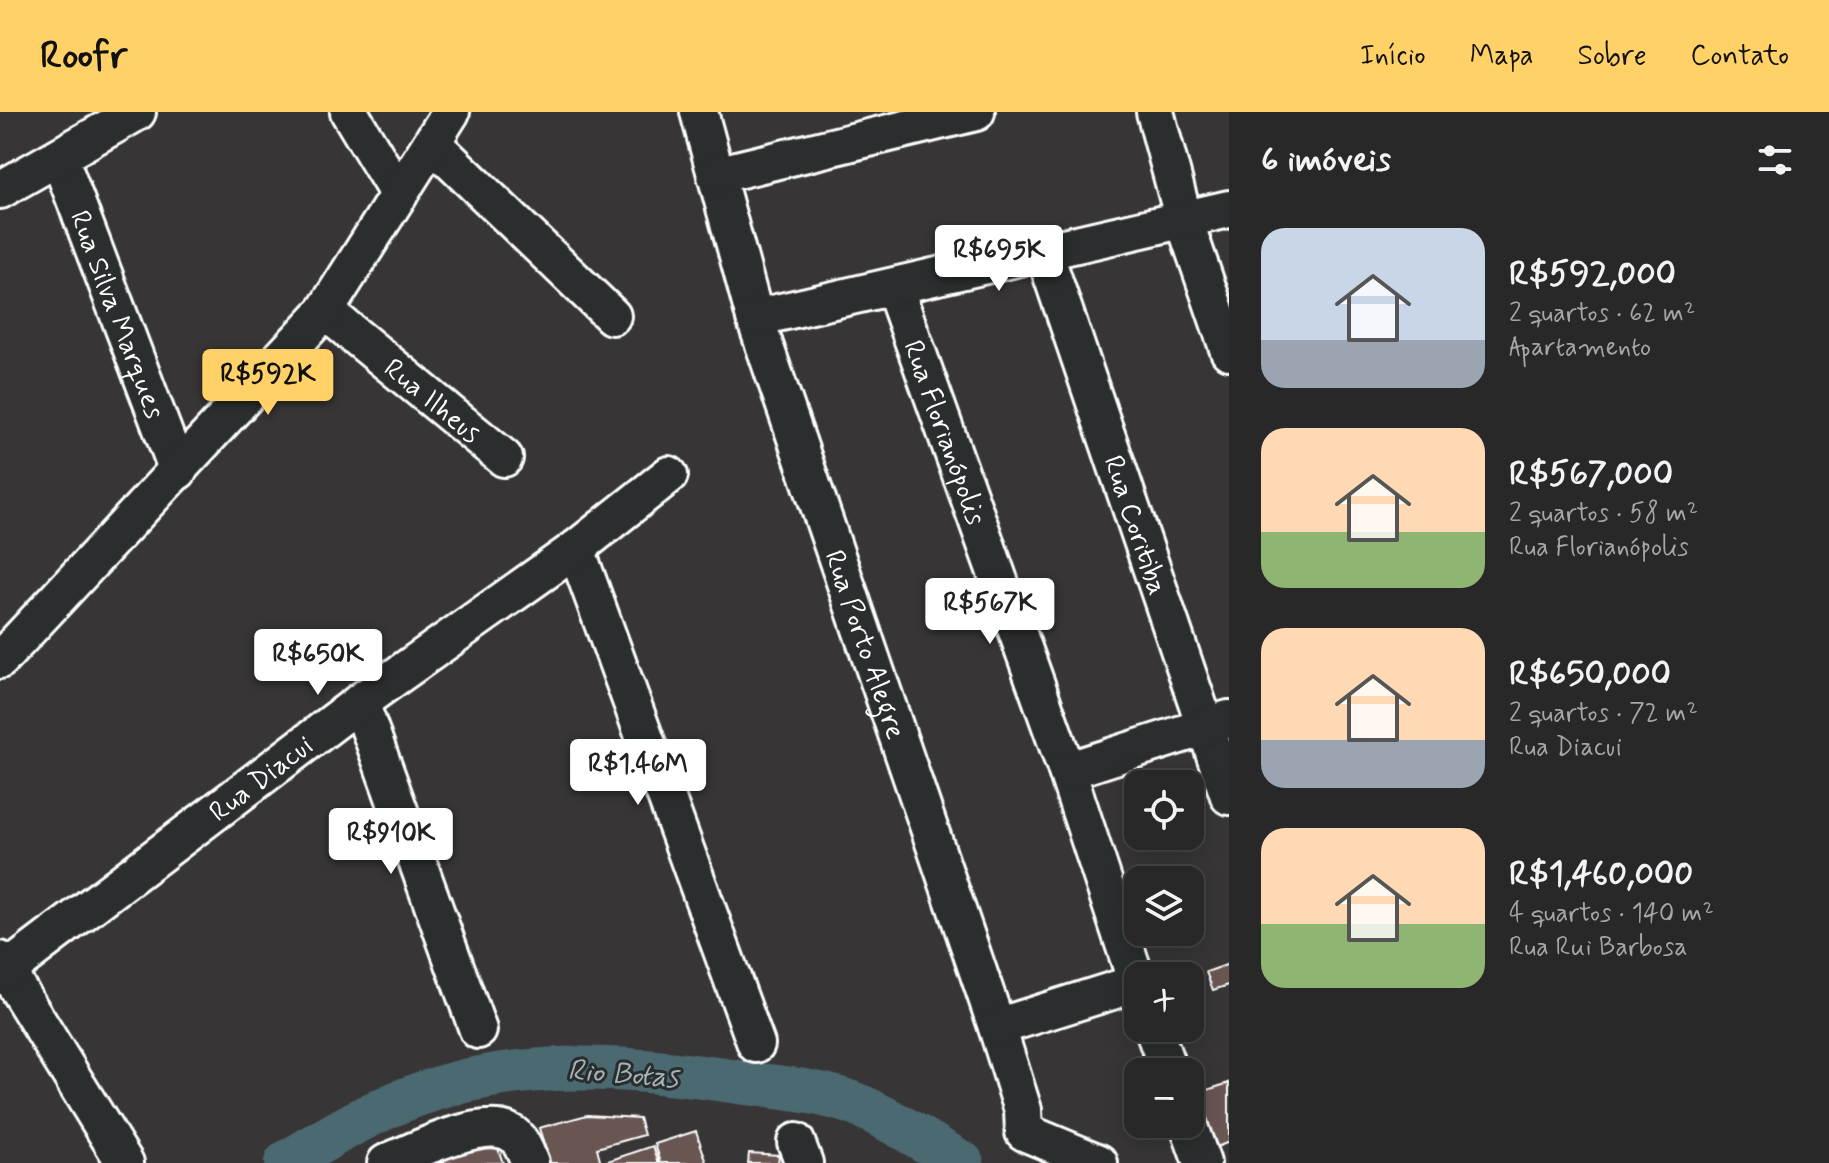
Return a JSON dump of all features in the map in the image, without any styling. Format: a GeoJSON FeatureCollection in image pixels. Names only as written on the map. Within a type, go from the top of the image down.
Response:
{"type":"FeatureCollection","features":[{"type":"Feature","properties":{"kind":"street"},"geometry":{"type":"LineString","coordinates":[[0,190],[137,112]]}},
{"type":"Feature","properties":{"kind":"street"},"geometry":{"type":"LineString","coordinates":[[349,112],[399,195]]}},
{"type":"Feature","properties":{"kind":"street"},"geometry":{"type":"LineString","coordinates":[[0,658],[325,311],[451,112]]}},
{"type":"Feature","properties":{"kind":"street","name":"Rua Porto Alegre"},"geometry":{"type":"LineString","coordinates":[[699,112],[755,318],[997,1027],[1023,1110],[1024,1132],[1099,1163]]}},
{"type":"Feature","properties":{"kind":"street"},"geometry":{"type":"LineString","coordinates":[[716,175],[976,112]]}},
{"type":"Feature","properties":{"kind":"street"},"geometry":{"type":"LineString","coordinates":[[1155,112],[1184,220],[1229,351]]}},
{"type":"Feature","properties":{"kind":"street"},"geometry":{"type":"LineString","coordinates":[[433,144],[612,316]]}},
{"type":"Feature","properties":{"kind":"street","name":"Rua Silva Marques"},"geometry":{"type":"LineString","coordinates":[[59,157],[178,471]]}},
{"type":"Feature","properties":{"kind":"street"},"geometry":{"type":"LineString","coordinates":[[755,318],[1229,209]]}},
{"type":"Feature","properties":{"kind":"street","name":"Rua Coritiba"},"geometry":{"type":"LineString","coordinates":[[1044,252],[1217,723],[1229,796]]}},
{"type":"Feature","properties":{"kind":"street","name":"Rua Florianópolis"},"geometry":{"type":"LineString","coordinates":[[894,287],[1067,771],[1129,962]]}},
{"type":"Feature","properties":{"kind":"street","name":"Rua Ilheus"},"geometry":{"type":"LineString","coordinates":[[325,311],[504,458]]}},
{"type":"Feature","properties":{"kind":"street","name":"Rua Diacui"},"geometry":{"type":"LineString","coordinates":[[3,965],[360,702],[576,549],[669,475]]}},
{"type":"Feature","properties":{"kind":"street"},"geometry":{"type":"LineString","coordinates":[[576,549],[756,1044]]}},
{"type":"Feature","properties":{"kind":"street"},"geometry":{"type":"LineString","coordinates":[[360,702],[478,1030]]}},
{"type":"Feature","properties":{"kind":"street"},"geometry":{"type":"LineString","coordinates":[[1067,771],[1217,723]]}},
{"type":"Feature","properties":{"kind":"street"},"geometry":{"type":"LineString","coordinates":[[3,965],[125,1163]]}},
{"type":"Feature","properties":{"kind":"street"},"geometry":{"type":"LineString","coordinates":[[997,1027],[1124,989]]}},
{"type":"Feature","properties":{"kind":"street"},"geometry":{"type":"LineString","coordinates":[[386,1163],[427,1146],[489,1128],[512,1133],[530,1163]]}},
{"type":"Feature","properties":{"kind":"street"},"geometry":{"type":"LineString","coordinates":[[1193,1138],[1202,1163]]}},
{"type":"Feature","properties":{"kind":"building"},"geometry":{"type":"Polygon","coordinates":[[[1229,964],[1229,985],[1213,990],[1206,972],[1229,964]]]}},
{"type":"Feature","properties":{"kind":"building"},"geometry":{"type":"Polygon","coordinates":[[[1229,1083],[1229,1142],[1212,1149],[1204,1127],[1204,1091],[1229,1083]]]}},
{"type":"Feature","properties":{"kind":"building"},"geometry":{"type":"Polygon","coordinates":[[[587,1115],[639,1118],[644,1135],[597,1148],[601,1163],[545,1163],[541,1152],[546,1151],[539,1128],[587,1115]]]}},
{"type":"Feature","properties":{"kind":"building"},"geometry":{"type":"Polygon","coordinates":[[[696,1131],[707,1163],[661,1163],[655,1144],[696,1131]]]}},
{"type":"Feature","properties":{"kind":"building"},"geometry":{"type":"Polygon","coordinates":[[[495,1140],[503,1163],[425,1163],[495,1140]]]}},
{"type":"Feature","properties":{"kind":"building"},"geometry":{"type":"Polygon","coordinates":[[[653,1146],[659,1163],[602,1163],[653,1146]]]}},
{"type":"Feature","properties":{"kind":"building"},"geometry":{"type":"Polygon","coordinates":[[[749,1153],[779,1155],[778,1163],[748,1163],[749,1153]]]}},
{"type":"Feature","properties":{"kind":"waterway","name":"Rio Botas"},"geometry":{"type":"LineString","coordinates":[[286,1163],[368,1116],[420,1094],[459,1082],[498,1075],[578,1068],[698,1076],[832,1097],[887,1119],[962,1163]]}}]}
